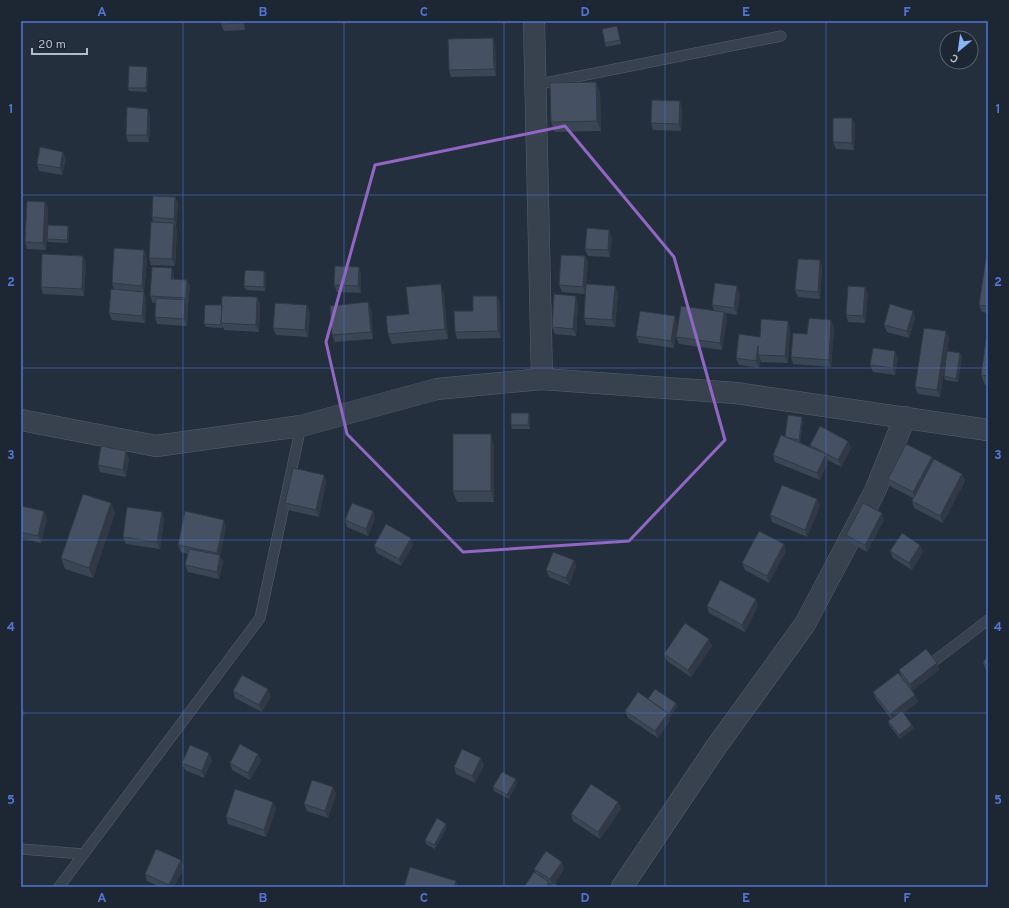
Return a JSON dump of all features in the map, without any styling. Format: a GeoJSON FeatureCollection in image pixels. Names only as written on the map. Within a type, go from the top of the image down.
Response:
{"type":"FeatureCollection","features":[{"type":"Feature","properties":{"kind":"street"},"geometry":{"type":"LineString","coordinates":[[534,21],[542,379]]}},
{"type":"Feature","properties":{"kind":"street"},"geometry":{"type":"LineString","coordinates":[[21,420],[156,446],[301,426],[437,389],[542,379],[736,394],[906,417],[988,430]]}},
{"type":"Feature","properties":{"kind":"street"},"geometry":{"type":"LineString","coordinates":[[622,887],[716,747],[805,624],[875,491],[906,417]]}},
{"type":"Feature","properties":{"kind":"lane"},"geometry":{"type":"LineString","coordinates":[[535,84],[781,36]]}},
{"type":"Feature","properties":{"kind":"lane"},"geometry":{"type":"LineString","coordinates":[[59,887],[260,618],[301,426]]}},
{"type":"Feature","properties":{"kind":"lane"},"geometry":{"type":"LineString","coordinates":[[930,665],[988,620]]}},
{"type":"Feature","properties":{"kind":"lane"},"geometry":{"type":"LineString","coordinates":[[21,849],[83,854]]}},
{"type":"Feature","properties":{"kind":"highlighted area"},"geometry":{"type":"Polygon","coordinates":[[[565,126],[674,257],[725,440],[629,541],[463,552],[347,434],[326,342],[375,165],[565,126]]]}},
{"type":"Feature","properties":{"kind":"building"},"geometry":{"type":"Polygon","coordinates":[[[221,21],[243,21],[243,23],[221,24],[221,21]]]}},
{"type":"Feature","properties":{"kind":"building"},"geometry":{"type":"Polygon","coordinates":[[[617,26],[620,40],[605,43],[602,29],[617,26]]]}},
{"type":"Feature","properties":{"kind":"building"},"geometry":{"type":"Polygon","coordinates":[[[493,38],[494,69],[449,70],[448,39],[493,38]]]}},
{"type":"Feature","properties":{"kind":"building"},"geometry":{"type":"Polygon","coordinates":[[[129,66],[147,67],[146,88],[128,88],[129,66]]]}},
{"type":"Feature","properties":{"kind":"building"},"geometry":{"type":"Polygon","coordinates":[[[596,82],[597,121],[551,122],[550,83],[596,82]]]}},
{"type":"Feature","properties":{"kind":"building"},"geometry":{"type":"Polygon","coordinates":[[[652,100],[680,101],[679,124],[651,123],[652,100]]]}},
{"type":"Feature","properties":{"kind":"building"},"geometry":{"type":"Polygon","coordinates":[[[127,107],[148,109],[147,135],[126,135],[127,107]]]}},
{"type":"Feature","properties":{"kind":"building"},"geometry":{"type":"Polygon","coordinates":[[[833,118],[852,118],[852,143],[833,142],[833,118]]]}},
{"type":"Feature","properties":{"kind":"building"},"geometry":{"type":"Polygon","coordinates":[[[40,147],[63,152],[60,168],[37,164],[40,147]]]}},
{"type":"Feature","properties":{"kind":"building"},"geometry":{"type":"Polygon","coordinates":[[[153,196],[175,197],[174,219],[152,217],[153,196]]]}},
{"type":"Feature","properties":{"kind":"building"},"geometry":{"type":"Polygon","coordinates":[[[27,201],[45,202],[43,243],[25,242],[27,201]]]}},
{"type":"Feature","properties":{"kind":"building"},"geometry":{"type":"Polygon","coordinates":[[[151,222],[174,223],[172,259],[149,258],[151,222]]]}},
{"type":"Feature","properties":{"kind":"building"},"geometry":{"type":"Polygon","coordinates":[[[48,225],[68,226],[67,240],[47,239],[48,225]]]}},
{"type":"Feature","properties":{"kind":"building"},"geometry":{"type":"Polygon","coordinates":[[[587,228],[609,230],[608,250],[585,249],[587,228]]]}},
{"type":"Feature","properties":{"kind":"building"},"geometry":{"type":"Polygon","coordinates":[[[114,248],[144,250],[142,286],[112,283],[114,248]]]}},
{"type":"Feature","properties":{"kind":"building"},"geometry":{"type":"Polygon","coordinates":[[[42,254],[83,256],[82,289],[41,287],[42,254]]]}},
{"type":"Feature","properties":{"kind":"building"},"geometry":{"type":"Polygon","coordinates":[[[561,255],[585,256],[583,287],[559,285],[561,255]]]}},
{"type":"Feature","properties":{"kind":"building"},"geometry":{"type":"Polygon","coordinates":[[[986,258],[988,258],[988,306],[979,305],[986,258]]]}},
{"type":"Feature","properties":{"kind":"building"},"geometry":{"type":"Polygon","coordinates":[[[798,259],[820,260],[818,292],[795,290],[798,259]]]}},
{"type":"Feature","properties":{"kind":"building"},"geometry":{"type":"Polygon","coordinates":[[[335,266],[359,267],[358,286],[334,285],[335,266]]]}},
{"type":"Feature","properties":{"kind":"building"},"geometry":{"type":"Polygon","coordinates":[[[152,267],[172,268],[171,279],[187,280],[186,298],[150,296],[152,267]]]}},
{"type":"Feature","properties":{"kind":"building"},"geometry":{"type":"Polygon","coordinates":[[[245,270],[264,271],[264,287],[244,286],[245,270]]]}},
{"type":"Feature","properties":{"kind":"building"},"geometry":{"type":"Polygon","coordinates":[[[715,283],[737,286],[734,308],[712,305],[715,283]]]}},
{"type":"Feature","properties":{"kind":"building"},"geometry":{"type":"Polygon","coordinates":[[[441,284],[445,329],[388,334],[386,316],[409,314],[406,287],[441,284]]]}},
{"type":"Feature","properties":{"kind":"building"},"geometry":{"type":"Polygon","coordinates":[[[586,284],[615,286],[612,320],[584,318],[586,284]]]}},
{"type":"Feature","properties":{"kind":"building"},"geometry":{"type":"Polygon","coordinates":[[[848,286],[865,287],[863,316],[846,315],[848,286]]]}},
{"type":"Feature","properties":{"kind":"building"},"geometry":{"type":"Polygon","coordinates":[[[111,289],[144,292],[142,316],[109,313],[111,289]]]}},
{"type":"Feature","properties":{"kind":"building"},"geometry":{"type":"Polygon","coordinates":[[[554,294],[576,296],[573,329],[552,327],[554,294]]]}},
{"type":"Feature","properties":{"kind":"building"},"geometry":{"type":"Polygon","coordinates":[[[222,296],[257,297],[256,325],[221,323],[222,296]]]}},
{"type":"Feature","properties":{"kind":"building"},"geometry":{"type":"Polygon","coordinates":[[[473,296],[497,296],[498,331],[455,332],[454,311],[473,311],[473,296]]]}},
{"type":"Feature","properties":{"kind":"building"},"geometry":{"type":"Polygon","coordinates":[[[156,298],[185,300],[184,319],[155,317],[156,298]]]}},
{"type":"Feature","properties":{"kind":"building"},"geometry":{"type":"Polygon","coordinates":[[[368,302],[371,332],[332,335],[330,306],[368,302]]]}},
{"type":"Feature","properties":{"kind":"building"},"geometry":{"type":"Polygon","coordinates":[[[275,303],[307,305],[305,330],[273,328],[275,303]]]}},
{"type":"Feature","properties":{"kind":"building"},"geometry":{"type":"Polygon","coordinates":[[[890,304],[913,311],[907,331],[884,325],[890,304]]]}},
{"type":"Feature","properties":{"kind":"building"},"geometry":{"type":"Polygon","coordinates":[[[205,305],[222,305],[221,325],[204,324],[205,305]]]}},
{"type":"Feature","properties":{"kind":"building"},"geometry":{"type":"Polygon","coordinates":[[[681,306],[724,312],[720,343],[676,337],[681,306]]]}},
{"type":"Feature","properties":{"kind":"building"},"geometry":{"type":"Polygon","coordinates":[[[640,311],[675,316],[671,341],[636,336],[640,311]]]}},
{"type":"Feature","properties":{"kind":"building"},"geometry":{"type":"Polygon","coordinates":[[[809,318],[831,320],[829,360],[791,357],[793,333],[807,334],[809,318]]]}},
{"type":"Feature","properties":{"kind":"building"},"geometry":{"type":"Polygon","coordinates":[[[761,319],[788,321],[785,356],[758,355],[758,346],[756,361],[736,358],[739,334],[760,337],[761,319]]]}},
{"type":"Feature","properties":{"kind":"building"},"geometry":{"type":"Polygon","coordinates":[[[924,328],[946,331],[937,390],[915,387],[924,328]]]}},
{"type":"Feature","properties":{"kind":"building"},"geometry":{"type":"Polygon","coordinates":[[[986,340],[988,340],[988,376],[981,375],[986,340]]]}},
{"type":"Feature","properties":{"kind":"building"},"geometry":{"type":"Polygon","coordinates":[[[873,348],[895,351],[893,368],[870,365],[873,348]]]}},
{"type":"Feature","properties":{"kind":"building"},"geometry":{"type":"Polygon","coordinates":[[[947,351],[960,353],[956,379],[944,376],[947,351]]]}},
{"type":"Feature","properties":{"kind":"building"},"geometry":{"type":"Polygon","coordinates":[[[511,413],[529,413],[528,425],[511,425],[511,413]]]}},
{"type":"Feature","properties":{"kind":"building"},"geometry":{"type":"Polygon","coordinates":[[[788,415],[802,417],[799,440],[785,437],[788,415]]]}},
{"type":"Feature","properties":{"kind":"building"},"geometry":{"type":"Polygon","coordinates":[[[820,426],[848,441],[838,460],[810,445],[820,426]]]}},
{"type":"Feature","properties":{"kind":"building"},"geometry":{"type":"Polygon","coordinates":[[[453,434],[491,434],[491,491],[453,491],[453,434]]]}},
{"type":"Feature","properties":{"kind":"building"},"geometry":{"type":"Polygon","coordinates":[[[781,435],[826,454],[817,473],[773,455],[781,435]]]}},
{"type":"Feature","properties":{"kind":"building"},"geometry":{"type":"Polygon","coordinates":[[[906,444],[932,457],[913,492],[888,479],[906,444]]]}},
{"type":"Feature","properties":{"kind":"building"},"geometry":{"type":"Polygon","coordinates":[[[101,446],[126,451],[123,470],[98,465],[101,446]]]}},
{"type":"Feature","properties":{"kind":"building"},"geometry":{"type":"Polygon","coordinates":[[[934,459],[962,474],[940,516],[912,501],[934,459]]]}},
{"type":"Feature","properties":{"kind":"building"},"geometry":{"type":"Polygon","coordinates":[[[293,468],[324,475],[316,510],[285,503],[293,468]]]}},
{"type":"Feature","properties":{"kind":"building"},"geometry":{"type":"Polygon","coordinates":[[[782,485],[817,499],[805,530],[770,515],[782,485]]]}},
{"type":"Feature","properties":{"kind":"building"},"geometry":{"type":"Polygon","coordinates":[[[83,494],[111,503],[89,568],[61,558],[83,494]]]}},
{"type":"Feature","properties":{"kind":"building"},"geometry":{"type":"Polygon","coordinates":[[[352,503],[373,511],[366,529],[345,520],[352,503]]]}},
{"type":"Feature","properties":{"kind":"building"},"geometry":{"type":"Polygon","coordinates":[[[863,503],[882,513],[865,545],[846,535],[863,503]]]}},
{"type":"Feature","properties":{"kind":"building"},"geometry":{"type":"Polygon","coordinates":[[[21,506],[44,511],[38,536],[21,532],[21,506]]]}},
{"type":"Feature","properties":{"kind":"building"},"geometry":{"type":"Polygon","coordinates":[[[127,507],[162,512],[157,542],[123,537],[127,507]]]}},
{"type":"Feature","properties":{"kind":"building"},"geometry":{"type":"Polygon","coordinates":[[[185,511],[224,520],[217,553],[178,545],[185,511]]]}},
{"type":"Feature","properties":{"kind":"building"},"geometry":{"type":"Polygon","coordinates":[[[386,524],[411,538],[399,559],[374,546],[386,524]]]}},
{"type":"Feature","properties":{"kind":"building"},"geometry":{"type":"Polygon","coordinates":[[[759,531],[784,544],[767,576],[742,563],[759,531]]]}},
{"type":"Feature","properties":{"kind":"building"},"geometry":{"type":"Polygon","coordinates":[[[902,533],[920,545],[909,563],[890,551],[902,533]]]}},
{"type":"Feature","properties":{"kind":"building"},"geometry":{"type":"Polygon","coordinates":[[[189,549],[220,555],[217,572],[185,565],[189,549]]]}},
{"type":"Feature","properties":{"kind":"building"},"geometry":{"type":"Polygon","coordinates":[[[553,552],[574,560],[566,578],[546,570],[553,552]]]}},
{"type":"Feature","properties":{"kind":"building"},"geometry":{"type":"Polygon","coordinates":[[[720,580],[756,599],[742,625],[707,606],[720,580]]]}},
{"type":"Feature","properties":{"kind":"building"},"geometry":{"type":"Polygon","coordinates":[[[685,623],[709,639],[688,670],[664,654],[685,623]]]}},
{"type":"Feature","properties":{"kind":"building"},"geometry":{"type":"Polygon","coordinates":[[[926,649],[937,663],[910,684],[899,670],[926,649]]]}},
{"type":"Feature","properties":{"kind":"building"},"geometry":{"type":"Polygon","coordinates":[[[988,655],[988,666],[983,663],[988,655]]]}},
{"type":"Feature","properties":{"kind":"building"},"geometry":{"type":"Polygon","coordinates":[[[898,673],[915,695],[890,714],[873,692],[898,673]]]}},
{"type":"Feature","properties":{"kind":"building"},"geometry":{"type":"Polygon","coordinates":[[[242,675],[268,689],[259,705],[233,691],[242,675]]]}},
{"type":"Feature","properties":{"kind":"building"},"geometry":{"type":"Polygon","coordinates":[[[655,689],[676,703],[669,714],[648,699],[655,689]]]}},
{"type":"Feature","properties":{"kind":"building"},"geometry":{"type":"Polygon","coordinates":[[[638,692],[668,713],[655,731],[625,711],[638,692]]]}},
{"type":"Feature","properties":{"kind":"building"},"geometry":{"type":"Polygon","coordinates":[[[902,711],[912,725],[899,735],[888,721],[902,711]]]}},
{"type":"Feature","properties":{"kind":"building"},"geometry":{"type":"Polygon","coordinates":[[[240,744],[258,754],[248,773],[230,763],[240,744]]]}},
{"type":"Feature","properties":{"kind":"building"},"geometry":{"type":"Polygon","coordinates":[[[190,745],[209,753],[202,771],[182,763],[190,745]]]}},
{"type":"Feature","properties":{"kind":"building"},"geometry":{"type":"Polygon","coordinates":[[[462,749],[481,758],[472,776],[454,767],[462,749]]]}},
{"type":"Feature","properties":{"kind":"building"},"geometry":{"type":"Polygon","coordinates":[[[502,772],[516,779],[507,795],[493,787],[502,772]]]}},
{"type":"Feature","properties":{"kind":"building"},"geometry":{"type":"Polygon","coordinates":[[[312,780],[333,787],[325,811],[304,804],[312,780]]]}},
{"type":"Feature","properties":{"kind":"building"},"geometry":{"type":"Polygon","coordinates":[[[591,784],[618,802],[598,832],[571,814],[591,784]]]}},
{"type":"Feature","properties":{"kind":"building"},"geometry":{"type":"Polygon","coordinates":[[[235,789],[273,802],[264,830],[226,817],[235,789]]]}},
{"type":"Feature","properties":{"kind":"building"},"geometry":{"type":"Polygon","coordinates":[[[437,818],[446,824],[434,845],[425,840],[437,818]]]}},
{"type":"Feature","properties":{"kind":"building"},"geometry":{"type":"Polygon","coordinates":[[[156,849],[181,860],[169,885],[145,874],[156,849]]]}},
{"type":"Feature","properties":{"kind":"building"},"geometry":{"type":"Polygon","coordinates":[[[546,851],[562,862],[550,879],[534,869],[546,851]]]}},
{"type":"Feature","properties":{"kind":"building"},"geometry":{"type":"Polygon","coordinates":[[[410,867],[456,881],[454,887],[404,887],[410,867]]]}},
{"type":"Feature","properties":{"kind":"building"},"geometry":{"type":"Polygon","coordinates":[[[534,872],[549,882],[546,887],[524,887],[534,872]]]}},
{"type":"Feature","properties":{"kind":"building"},"geometry":{"type":"Polygon","coordinates":[[[553,883],[560,887],[550,887],[553,883]]]}}]}
